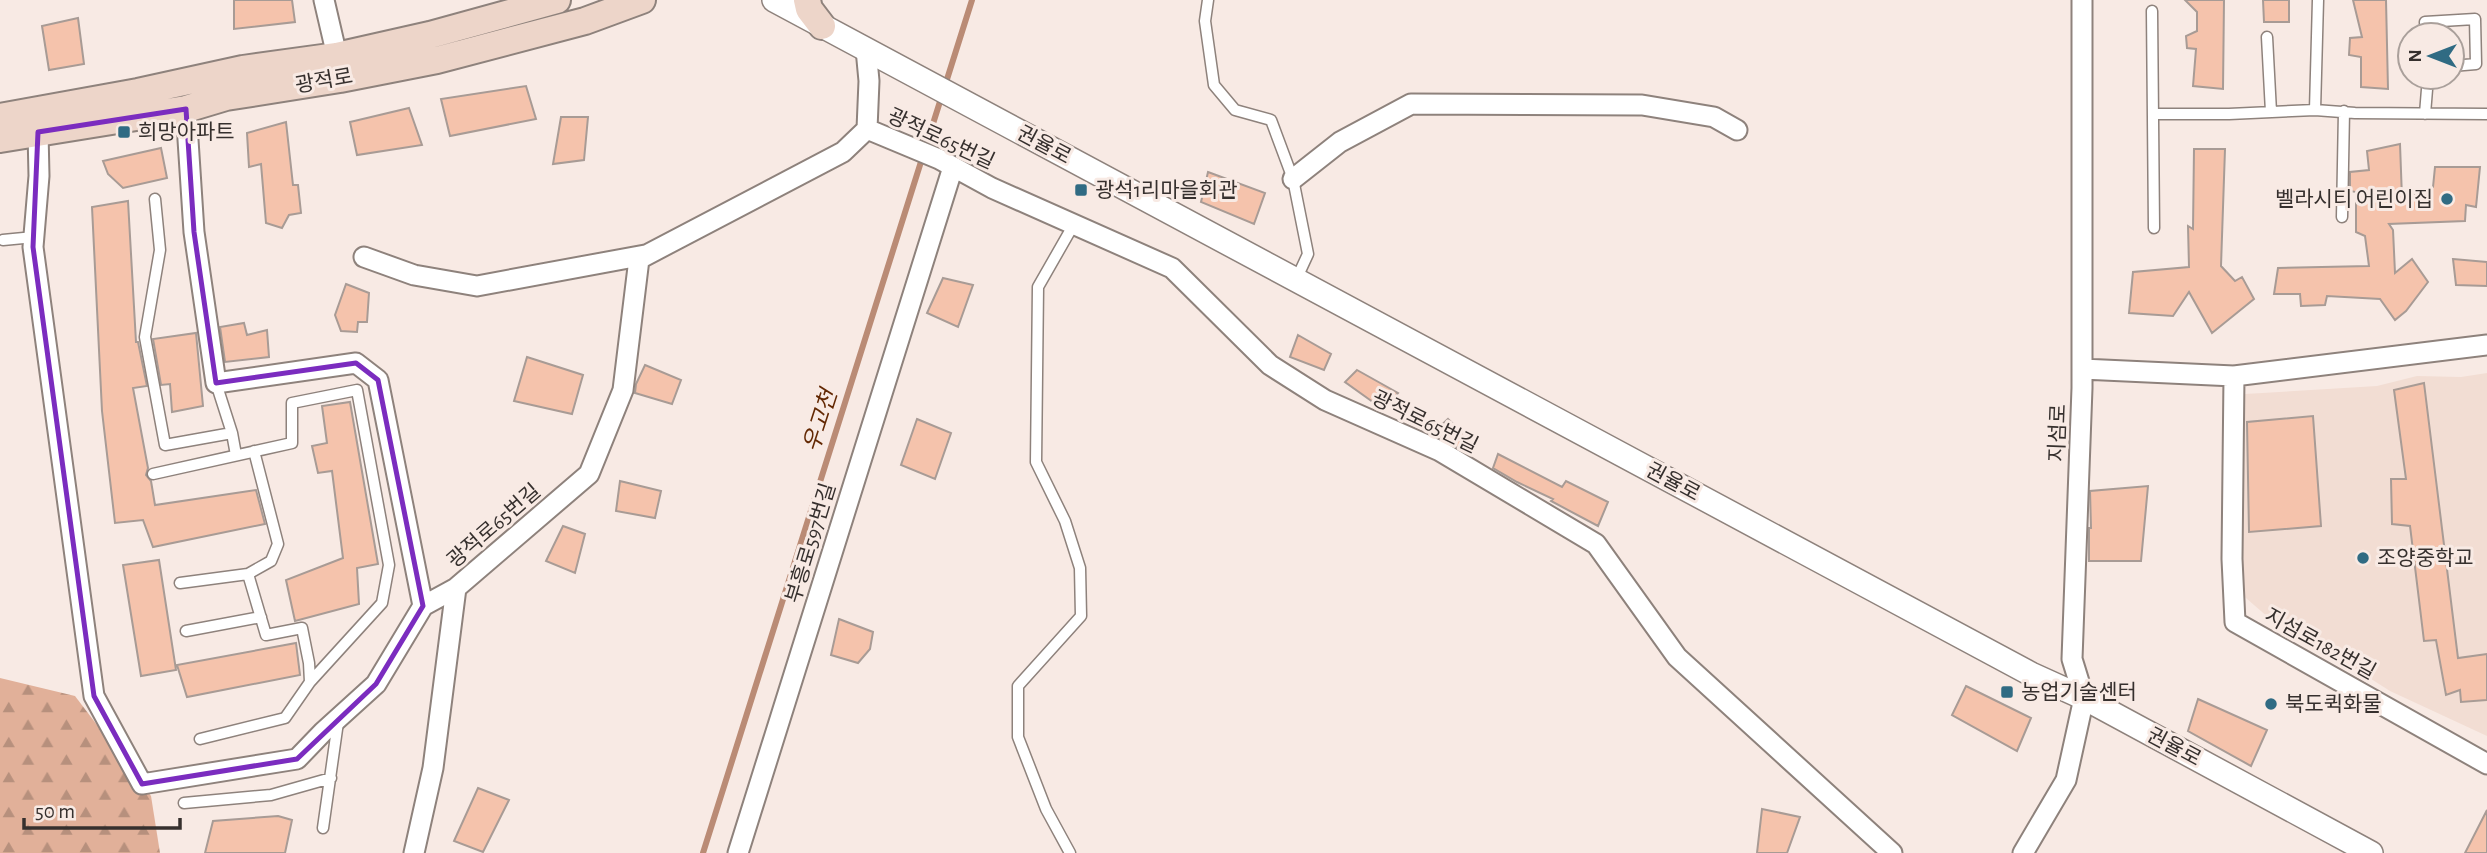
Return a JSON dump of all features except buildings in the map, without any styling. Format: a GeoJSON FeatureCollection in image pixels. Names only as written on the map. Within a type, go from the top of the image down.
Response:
{"type":"FeatureCollection","features":[{"type":"Feature","properties":{"kind":"main road","name":"광적로"},"geometry":{"type":"LineString","coordinates":[[0,117],[138,92],[243,69],[337,56],[430,35],[557,0]]}},
{"type":"Feature","properties":{"kind":"main road","name":"광적로"},"geometry":{"type":"LineString","coordinates":[[0,139],[186,109],[226,97],[437,60],[584,20],[642,0]]}},
{"type":"Feature","properties":{"kind":"main road"},"geometry":{"type":"LineString","coordinates":[[807,0],[809,9],[822,26]]}},
{"type":"Feature","properties":{"kind":"street"},"geometry":{"type":"LineString","coordinates":[[324,0],[337,56]]}},
{"type":"Feature","properties":{"kind":"street"},"geometry":{"type":"LineString","coordinates":[[774,0],[866,49]]}},
{"type":"Feature","properties":{"kind":"street","name":"지섬로"},"geometry":{"type":"LineString","coordinates":[[2023,853],[2066,780],[2084,698],[2072,659],[2082,369],[2082,0]]}},
{"type":"Feature","properties":{"kind":"street","name":"권율로"},"geometry":{"type":"LineString","coordinates":[[866,49],[2031,674],[2084,698],[2371,853]]}},
{"type":"Feature","properties":{"kind":"street","name":"광적로65번길"},"geometry":{"type":"LineString","coordinates":[[414,853],[433,768],[456,588],[589,474],[623,390],[639,259],[843,152],[867,130],[869,81],[866,49]]}},
{"type":"Feature","properties":{"kind":"street"},"geometry":{"type":"LineString","coordinates":[[1293,180],[1340,142],[1411,104],[1642,105],[1714,117],[1737,130]]}},
{"type":"Feature","properties":{"kind":"street"},"geometry":{"type":"LineString","coordinates":[[186,109],[194,232],[216,383],[356,363],[377,380],[423,606]]}},
{"type":"Feature","properties":{"kind":"street","name":"광적로65번길"},"geometry":{"type":"LineString","coordinates":[[867,130],[946,163],[992,188],[1172,268],[1270,365],[1325,400],[1440,451],[1596,544],[1677,657],[1892,853]]}},
{"type":"Feature","properties":{"kind":"street"},"geometry":{"type":"LineString","coordinates":[[38,132],[39,176],[33,247],[94,696],[142,785],[297,759],[376,684],[423,606],[456,588]]}},
{"type":"Feature","properties":{"kind":"street","name":"부흥로597번길"},"geometry":{"type":"LineString","coordinates":[[738,853],[946,163]]}},
{"type":"Feature","properties":{"kind":"street","name":"광적로65번길"},"geometry":{"type":"LineString","coordinates":[[364,257],[414,275],[477,286],[645,255]]}},
{"type":"Feature","properties":{"kind":"street"},"geometry":{"type":"LineString","coordinates":[[2082,369],[2234,376],[2487,345]]}},
{"type":"Feature","properties":{"kind":"street","name":"지섬로182번길"},"geometry":{"type":"LineString","coordinates":[[2234,376],[2232,559],[2235,622],[2487,764]]}},
{"type":"Feature","properties":{"kind":"lane"},"geometry":{"type":"LineString","coordinates":[[1208,0],[1205,20],[1214,85],[1235,110],[1271,120],[1293,180],[1308,254],[1296,280]]}},
{"type":"Feature","properties":{"kind":"lane"},"geometry":{"type":"LineString","coordinates":[[2315,110],[2318,0]]}},
{"type":"Feature","properties":{"kind":"lane"},"geometry":{"type":"LineString","coordinates":[[2152,12],[2154,228]]}},
{"type":"Feature","properties":{"kind":"lane"},"geometry":{"type":"LineString","coordinates":[[2442,21],[2475,19],[2476,64],[2466,65]]}},
{"type":"Feature","properties":{"kind":"lane"},"geometry":{"type":"LineString","coordinates":[[2267,37],[2271,112]]}},
{"type":"Feature","properties":{"kind":"lane"},"geometry":{"type":"LineString","coordinates":[[2425,114],[2427,91]]}},
{"type":"Feature","properties":{"kind":"lane"},"geometry":{"type":"LineString","coordinates":[[2154,114],[2315,110],[2487,114]]}},
{"type":"Feature","properties":{"kind":"lane"},"geometry":{"type":"LineString","coordinates":[[2342,218],[2344,111]]}},
{"type":"Feature","properties":{"kind":"lane"},"geometry":{"type":"LineString","coordinates":[[155,199],[160,250],[145,337],[165,445],[232,433]]}},
{"type":"Feature","properties":{"kind":"lane"},"geometry":{"type":"LineString","coordinates":[[1070,853],[1046,809],[1018,737],[1018,686],[1081,616],[1080,568],[1065,522],[1036,463],[1038,286],[1074,223]]}},
{"type":"Feature","properties":{"kind":"lane"},"geometry":{"type":"LineString","coordinates":[[3,240],[34,237]]}},
{"type":"Feature","properties":{"kind":"lane"},"geometry":{"type":"LineString","coordinates":[[216,383],[236,455]]}},
{"type":"Feature","properties":{"kind":"lane"},"geometry":{"type":"LineString","coordinates":[[153,474],[292,443],[292,403],[356,390],[388,565],[382,603],[310,682],[285,718],[200,739]]}},
{"type":"Feature","properties":{"kind":"lane"},"geometry":{"type":"LineString","coordinates":[[180,583],[248,574],[271,561],[278,544],[254,451]]}},
{"type":"Feature","properties":{"kind":"lane"},"geometry":{"type":"LineString","coordinates":[[248,574],[266,635],[302,628],[310,682]]}},
{"type":"Feature","properties":{"kind":"lane"},"geometry":{"type":"LineString","coordinates":[[186,631],[261,617]]}},
{"type":"Feature","properties":{"kind":"lane"},"geometry":{"type":"LineString","coordinates":[[323,828],[338,718]]}},
{"type":"Feature","properties":{"kind":"lane"},"geometry":{"type":"LineString","coordinates":[[184,803],[271,795],[331,778]]}},
{"type":"Feature","properties":{"kind":"highlighted area"},"geometry":{"type":"Polygon","coordinates":[[[186,109],[194,232],[216,383],[356,363],[378,380],[423,606],[376,684],[297,759],[142,784],[94,696],[33,247],[38,132],[186,109]]]}},
{"type":"Feature","properties":{"kind":"shaded area","name":"조양중학교"},"geometry":{"type":"Polygon","coordinates":[[[2487,373],[2487,736],[2390,691],[2269,618],[2239,592],[2238,524],[2245,394],[2377,386],[2417,376],[2461,377],[2487,373]]]}},
{"type":"Feature","properties":{"kind":"green space"},"geometry":{"type":"Polygon","coordinates":[[[0,678],[75,696],[151,796],[160,853],[0,853],[0,678]]]}},
{"type":"Feature","properties":{"kind":"waterway","name":"우고천"},"geometry":{"type":"LineString","coordinates":[[703,853],[972,0]]}},
{"type":"Feature","properties":{"kind":"place","name":"희망아파트"},"geometry":{"type":"Point","coordinates":[124,132]}},
{"type":"Feature","properties":{"kind":"place","name":"광석1리마을회관"},"geometry":{"type":"Point","coordinates":[1081,190]}},
{"type":"Feature","properties":{"kind":"place","name":"벨라시티 어린이집"},"geometry":{"type":"Point","coordinates":[2447,199]}},
{"type":"Feature","properties":{"kind":"place","name":"조양중학교"},"geometry":{"type":"Point","coordinates":[2363,558]}},
{"type":"Feature","properties":{"kind":"place","name":"농업기술센터"},"geometry":{"type":"Point","coordinates":[2007,692]}},
{"type":"Feature","properties":{"kind":"place","name":"북도퀵화물"},"geometry":{"type":"Point","coordinates":[2271,704]}}]}
